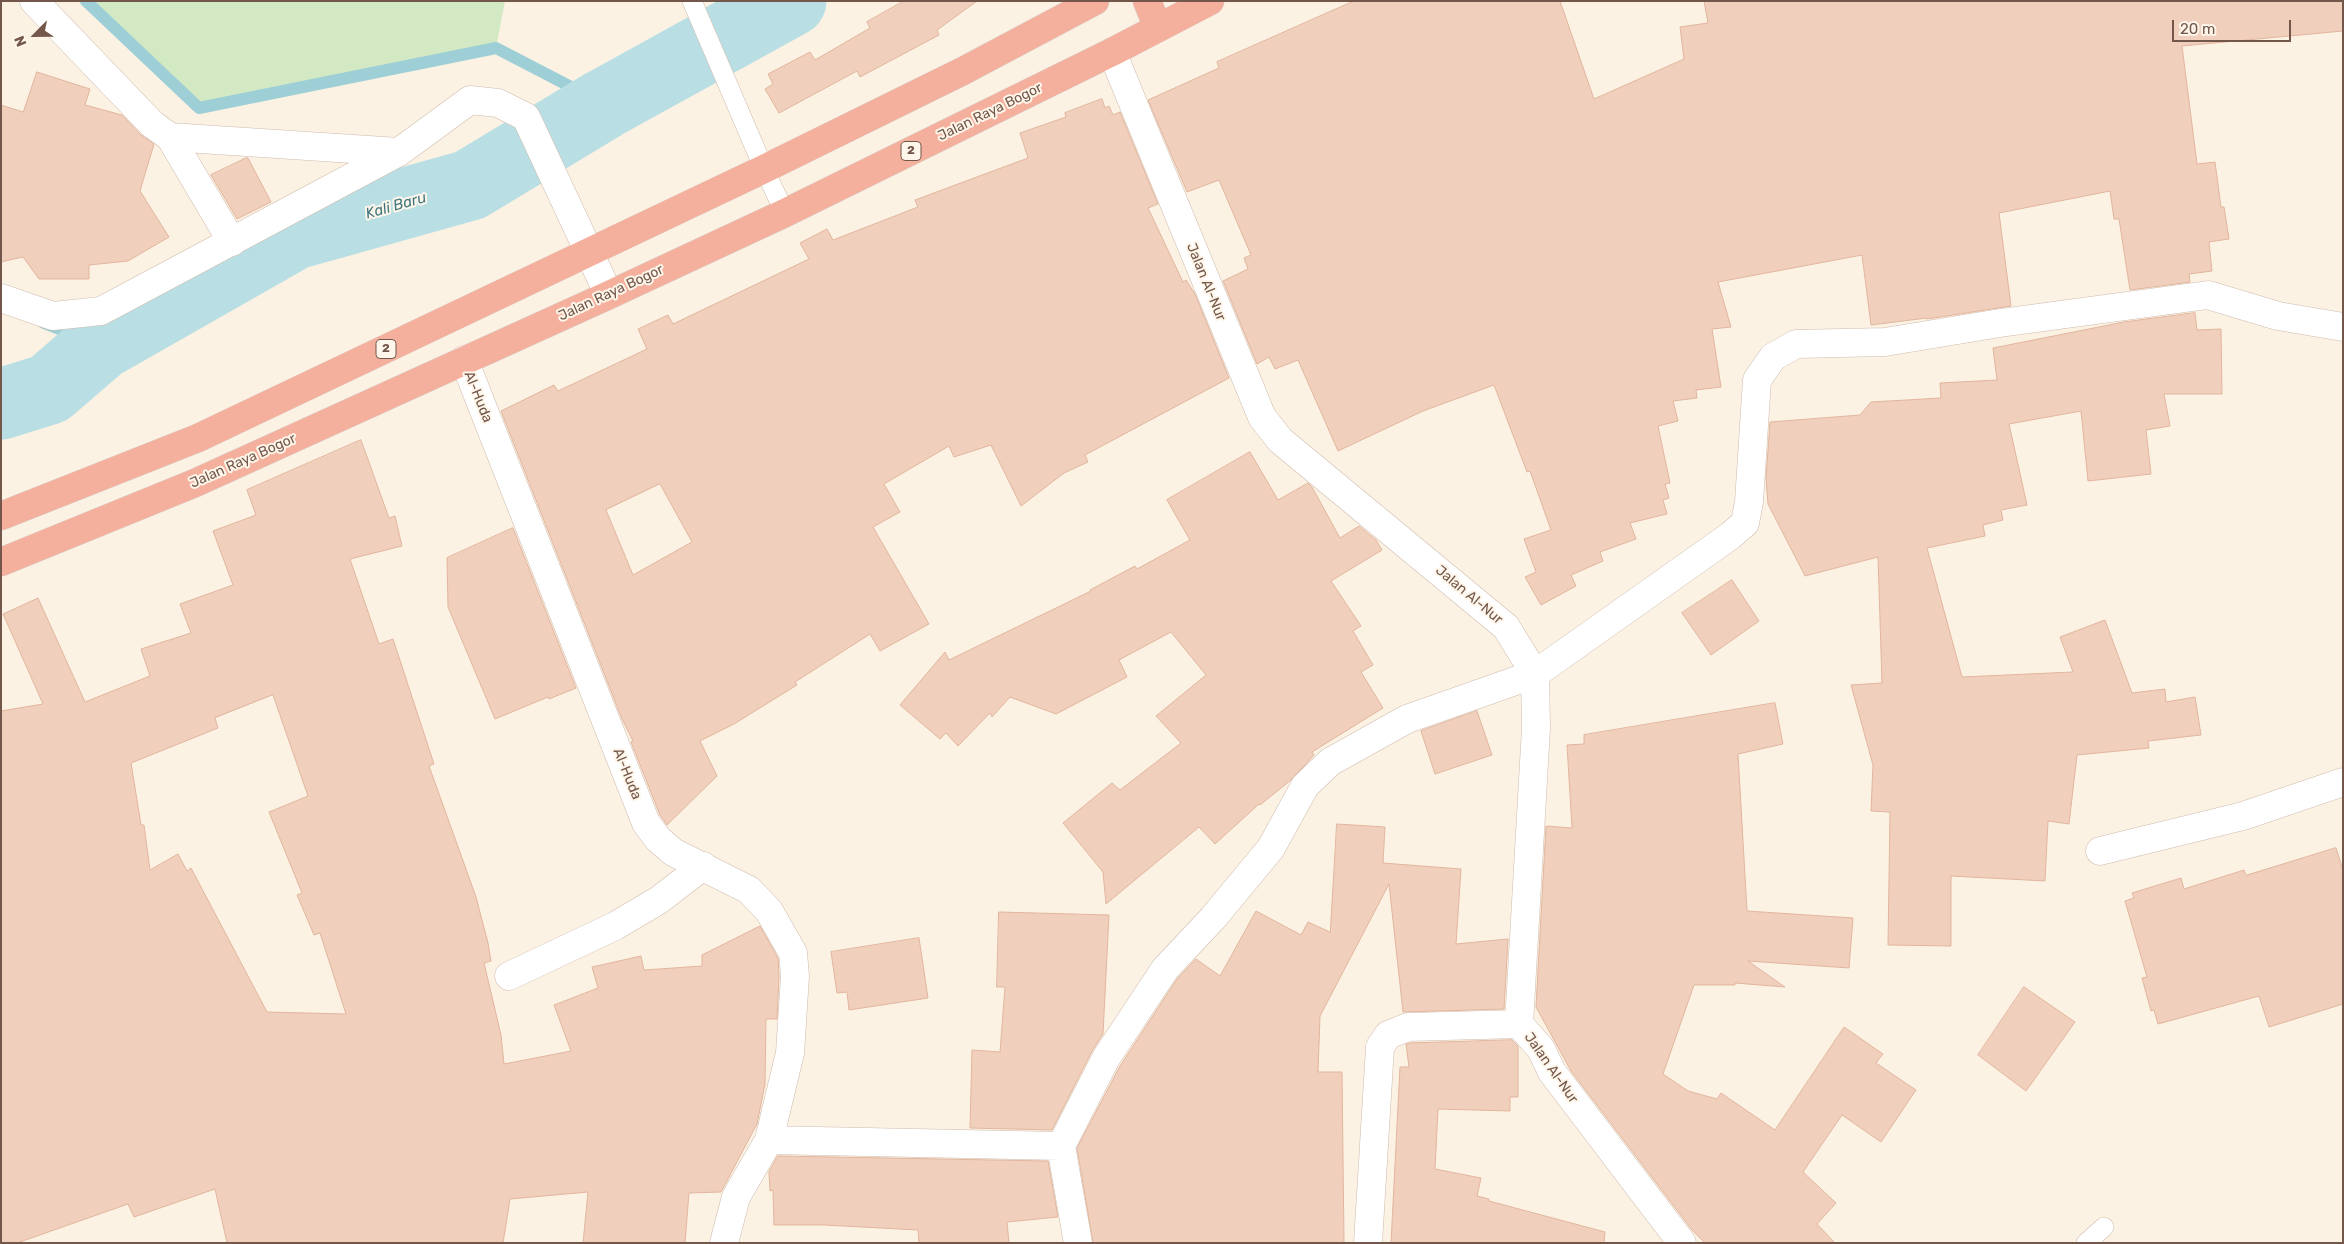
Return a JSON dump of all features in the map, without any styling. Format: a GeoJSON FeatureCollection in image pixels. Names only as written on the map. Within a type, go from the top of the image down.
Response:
{"type":"FeatureCollection","features":[{"type":"Feature","properties":{"kind":"highway","name":"2"},"geometry":{"type":"LineString","coordinates":[[1,516],[198,438],[764,169],[963,71],[1095,1]]}},
{"type":"Feature","properties":{"kind":"highway"},"geometry":{"type":"LineString","coordinates":[[1147,1],[1158,28]]}},
{"type":"Feature","properties":{"kind":"highway","name":"Jalan Raya Bogor"},"geometry":{"type":"LineString","coordinates":[[1,562],[195,483],[786,213],[1112,52],[1210,1]]}},
{"type":"Feature","properties":{"kind":"street"},"geometry":{"type":"LineString","coordinates":[[34,1],[152,124],[170,137],[232,242]]}},
{"type":"Feature","properties":{"kind":"street","name":"Jalan Al-Nur"},"geometry":{"type":"LineString","coordinates":[[1112,52],[1262,417],[1280,440],[1506,626],[1535,674],[1536,728],[1519,1024],[1541,1049],[1552,1072],[1682,1243]]}},
{"type":"Feature","properties":{"kind":"street"},"geometry":{"type":"LineString","coordinates":[[1,298],[53,316],[100,311],[399,152],[470,100],[498,103],[526,117],[609,295]]}},
{"type":"Feature","properties":{"kind":"street"},"geometry":{"type":"LineString","coordinates":[[170,137],[399,152]]}},
{"type":"Feature","properties":{"kind":"street"},"geometry":{"type":"LineString","coordinates":[[1078,1243],[1061,1146],[1106,1058],[1165,969],[1213,918],[1271,848],[1305,786],[1330,762],[1407,719],[1535,674],[1730,536],[1744,523],[1749,502],[1757,380],[1773,357],[1796,344],[1885,342],[2000,323],[2208,295],[2278,316],[2343,327]]}},
{"type":"Feature","properties":{"kind":"street","name":"Al-Huda"},"geometry":{"type":"LineString","coordinates":[[464,360],[646,823],[658,839],[673,852],[749,890],[769,911],[793,954],[795,976],[790,1053],[769,1140],[736,1197],[724,1243]]}},
{"type":"Feature","properties":{"kind":"street"},"geometry":{"type":"LineString","coordinates":[[2100,851],[2243,816],[2343,782]]}},
{"type":"Feature","properties":{"kind":"street"},"geometry":{"type":"LineString","coordinates":[[509,976],[615,926],[659,900],[703,866]]}},
{"type":"Feature","properties":{"kind":"street"},"geometry":{"type":"LineString","coordinates":[[1368,1243],[1380,1047],[1388,1035],[1408,1027],[1519,1024]]}},
{"type":"Feature","properties":{"kind":"street"},"geometry":{"type":"LineString","coordinates":[[769,1140],[1061,1146]]}},
{"type":"Feature","properties":{"kind":"lane"},"geometry":{"type":"LineString","coordinates":[[692,1],[764,169],[786,213]]}},
{"type":"Feature","properties":{"kind":"lane"},"geometry":{"type":"LineString","coordinates":[[2086,1243],[2104,1227]]}},
{"type":"Feature","properties":{"kind":"green space"},"geometry":{"type":"Polygon","coordinates":[[[86,1],[505,1],[496,48],[199,108],[86,1]]]}},
{"type":"Feature","properties":{"kind":"building"},"geometry":{"type":"Polygon","coordinates":[[[904,1],[977,1],[937,30],[939,35],[860,77],[857,71],[779,113],[765,89],[773,84],[768,74],[810,52],[815,60],[870,28],[867,22],[904,1]]]}},
{"type":"Feature","properties":{"kind":"building"},"geometry":{"type":"Polygon","coordinates":[[[1354,1],[1560,1],[1594,99],[1684,59],[1680,27],[1708,23],[1704,1],[2343,1],[2343,31],[2182,46],[2197,164],[2215,162],[2221,207],[2224,207],[2229,239],[2209,242],[2212,271],[2189,274],[2190,282],[2130,290],[2119,219],[2114,219],[2110,191],[1999,213],[2011,306],[1927,319],[1871,325],[1862,255],[1718,282],[1731,327],[1712,329],[1721,387],[1696,390],[1697,398],[1673,401],[1678,421],[1658,426],[1670,483],[1665,484],[1669,498],[1663,500],[1667,514],[1630,523],[1636,539],[1600,552],[1603,561],[1571,575],[1576,586],[1541,605],[1525,577],[1536,572],[1524,539],[1551,530],[1530,471],[1527,472],[1494,385],[1423,411],[1338,451],[1298,360],[1275,369],[1269,357],[1257,364],[1223,281],[1248,269],[1244,258],[1251,255],[1219,180],[1187,192],[1148,100],[1219,68],[1217,62],[1354,1]]]}},
{"type":"Feature","properties":{"kind":"building"},"geometry":{"type":"Polygon","coordinates":[[[37,72],[90,89],[85,105],[122,115],[141,135],[154,144],[140,191],[169,237],[128,261],[89,265],[89,279],[39,279],[23,257],[1,262],[1,105],[23,112],[37,72]]]}},
{"type":"Feature","properties":{"kind":"building"},"geometry":{"type":"Polygon","coordinates":[[[1102,99],[1105,108],[1109,106],[1113,115],[1120,112],[1158,204],[1148,208],[1183,282],[1186,280],[1195,294],[1229,378],[1085,455],[1088,462],[1064,473],[1021,506],[991,445],[954,457],[949,446],[884,484],[900,512],[873,527],[929,624],[880,651],[870,634],[795,682],[797,685],[734,724],[700,741],[717,776],[667,825],[660,815],[631,742],[633,741],[622,719],[501,411],[554,385],[558,391],[647,349],[638,329],[668,315],[673,324],[809,259],[800,243],[827,229],[833,240],[918,207],[915,200],[1028,158],[1020,133],[1066,117],[1065,113],[1102,99]],[[660,484],[606,510],[633,575],[692,542],[660,484]]]}},
{"type":"Feature","properties":{"kind":"building"},"geometry":{"type":"Polygon","coordinates":[[[248,158],[271,202],[237,219],[211,175],[248,158]]]}},
{"type":"Feature","properties":{"kind":"building"},"geometry":{"type":"Polygon","coordinates":[[[2195,313],[2197,330],[2221,329],[2222,394],[2164,394],[2170,426],[2146,430],[2151,474],[2088,481],[2081,411],[2009,424],[2027,505],[2001,510],[2003,520],[1983,525],[1985,536],[1927,548],[1962,677],[2073,672],[2060,637],[2105,620],[2132,693],[2165,689],[2166,702],[2195,697],[2201,735],[2148,741],[2149,748],[2077,755],[2069,824],[2048,821],[2045,881],[1951,876],[1951,946],[1888,945],[1890,812],[1871,811],[1873,765],[1851,685],[1882,683],[1878,557],[1805,576],[1768,504],[1766,478],[1770,422],[1860,415],[1871,402],[1941,398],[1940,383],[1997,380],[1993,348],[2124,322],[2195,313]]]}},
{"type":"Feature","properties":{"kind":"building"},"geometry":{"type":"Polygon","coordinates":[[[361,440],[389,518],[395,516],[402,546],[350,559],[379,644],[393,639],[434,764],[429,766],[476,897],[488,943],[491,961],[484,963],[501,1035],[504,1064],[571,1051],[554,1005],[598,988],[592,967],[641,956],[644,970],[702,966],[702,955],[760,926],[778,958],[779,976],[777,1019],[766,1019],[765,1084],[757,1124],[721,1192],[689,1193],[685,1243],[583,1243],[588,1192],[510,1199],[503,1243],[227,1243],[215,1189],[134,1217],[128,1204],[17,1243],[1,1243],[1,711],[43,704],[3,614],[38,598],[85,702],[150,676],[141,649],[191,633],[180,604],[233,585],[213,531],[256,515],[247,490],[361,440]],[[273,695],[215,718],[218,728],[131,763],[141,825],[144,825],[150,870],[178,854],[187,871],[191,868],[267,1012],[346,1014],[320,933],[314,935],[297,895],[302,893],[269,812],[308,796],[273,695]]]}},
{"type":"Feature","properties":{"kind":"building"},"geometry":{"type":"Polygon","coordinates":[[[1250,452],[1278,500],[1308,483],[1340,538],[1359,526],[1376,540],[1382,550],[1331,581],[1361,626],[1353,631],[1373,665],[1361,672],[1383,708],[1312,752],[1314,755],[1291,780],[1259,804],[1215,844],[1199,827],[1106,904],[1103,872],[1063,823],[1112,783],[1120,790],[1181,743],[1156,716],[1206,675],[1171,632],[1119,660],[1127,677],[1056,714],[1010,697],[992,717],[990,713],[958,746],[946,733],[940,739],[900,705],[945,652],[949,660],[1091,591],[1135,566],[1137,569],[1190,540],[1167,500],[1250,452]]]}},
{"type":"Feature","properties":{"kind":"building"},"geometry":{"type":"Polygon","coordinates":[[[513,528],[576,688],[549,699],[548,697],[495,719],[448,607],[447,558],[513,528]]]}},
{"type":"Feature","properties":{"kind":"building"},"geometry":{"type":"Polygon","coordinates":[[[1732,580],[1759,621],[1711,655],[1682,613],[1732,580]]]}},
{"type":"Feature","properties":{"kind":"building"},"geometry":{"type":"Polygon","coordinates":[[[1775,703],[1783,744],[1738,754],[1747,911],[1853,918],[1849,968],[1748,961],[1785,987],[1735,983],[1735,985],[1694,985],[1663,1074],[1688,1091],[1717,1099],[1721,1093],[1775,1130],[1844,1027],[1883,1054],[1876,1063],[1916,1090],[1881,1142],[1842,1115],[1803,1172],[1836,1203],[1817,1224],[1835,1243],[1705,1243],[1692,1230],[1571,1071],[1536,1007],[1546,826],[1572,828],[1567,745],[1584,744],[1584,735],[1775,703]]]}},
{"type":"Feature","properties":{"kind":"building"},"geometry":{"type":"Polygon","coordinates":[[[1477,711],[1492,755],[1435,774],[1421,731],[1477,711]]]}},
{"type":"Feature","properties":{"kind":"building"},"geometry":{"type":"Polygon","coordinates":[[[1337,824],[1385,827],[1383,863],[1461,869],[1456,944],[1508,939],[1504,1009],[1403,1012],[1389,884],[1320,1016],[1318,1072],[1342,1072],[1344,1243],[1093,1243],[1077,1148],[1120,1066],[1177,979],[1196,959],[1220,976],[1256,911],[1301,935],[1308,922],[1330,932],[1337,824]]]}},
{"type":"Feature","properties":{"kind":"building"},"geometry":{"type":"Polygon","coordinates":[[[2336,848],[2343,870],[2343,1004],[2269,1027],[2259,996],[2158,1024],[2154,1010],[2151,1011],[2142,978],[2147,977],[2125,901],[2134,898],[2132,893],[2181,878],[2184,889],[2244,870],[2246,875],[2336,848]]]}},
{"type":"Feature","properties":{"kind":"building"},"geometry":{"type":"Polygon","coordinates":[[[999,912],[1109,915],[1103,1034],[1092,1051],[1052,1130],[970,1128],[972,1050],[1000,1052],[1005,987],[997,987],[999,912]]]}},
{"type":"Feature","properties":{"kind":"building"},"geometry":{"type":"Polygon","coordinates":[[[919,938],[928,998],[849,1010],[847,992],[837,993],[831,952],[919,938]]]}},
{"type":"Feature","properties":{"kind":"building"},"geometry":{"type":"Polygon","coordinates":[[[2024,987],[2075,1022],[2026,1091],[1978,1055],[2024,987]]]}},
{"type":"Feature","properties":{"kind":"building"},"geometry":{"type":"Polygon","coordinates":[[[1512,1040],[1518,1046],[1518,1097],[1510,1097],[1510,1111],[1438,1109],[1435,1169],[1481,1178],[1477,1196],[1489,1199],[1489,1201],[1605,1232],[1604,1243],[1391,1243],[1400,1067],[1409,1067],[1406,1044],[1512,1040]]]}},
{"type":"Feature","properties":{"kind":"building"},"geometry":{"type":"Polygon","coordinates":[[[778,1156],[1048,1161],[1058,1217],[1007,1222],[1009,1243],[919,1243],[918,1230],[824,1225],[774,1225],[773,1190],[770,1191],[769,1172],[778,1156]]]}},
{"type":"Feature","properties":{"kind":"waterway"},"geometry":{"type":"LineString","coordinates":[[86,1],[199,108],[496,48],[604,104]]}},
{"type":"Feature","properties":{"kind":"waterway","name":"Kali Baru"},"geometry":{"type":"LineString","coordinates":[[1,404],[49,389],[100,345],[295,234],[470,185],[604,104],[791,1]]}},
{"type":"Feature","properties":{"kind":"waterway"},"geometry":{"type":"LineString","coordinates":[[44,323],[100,345]]}}]}
